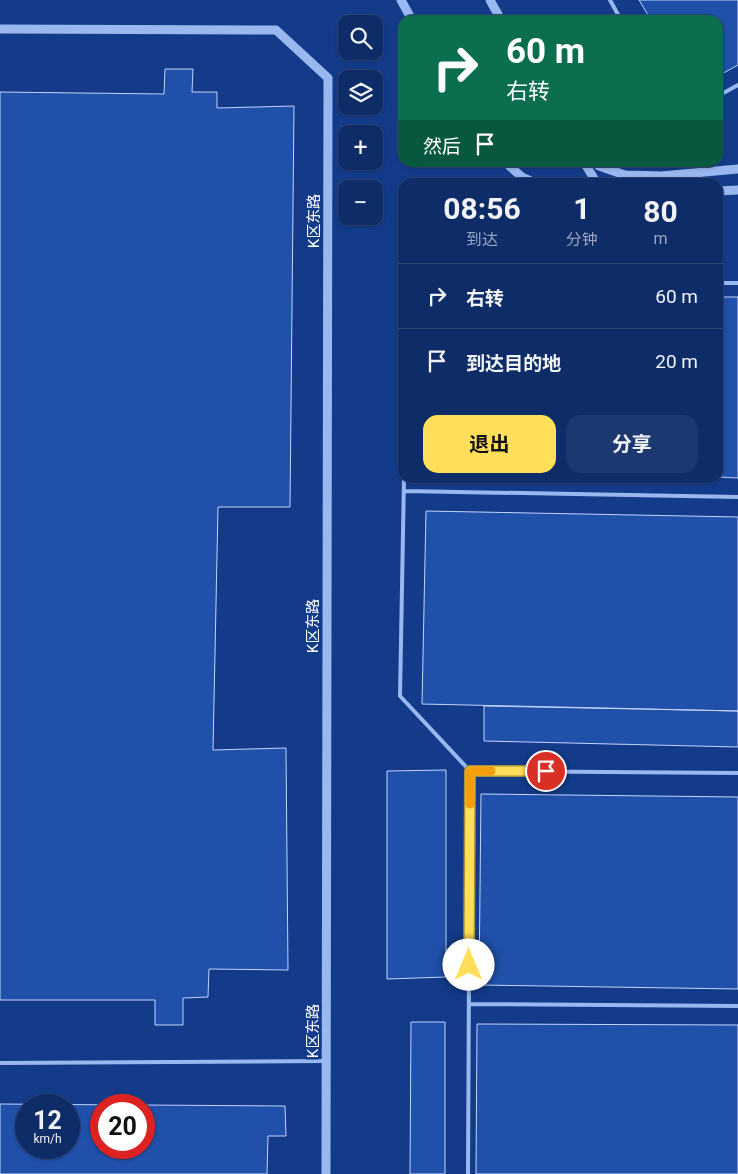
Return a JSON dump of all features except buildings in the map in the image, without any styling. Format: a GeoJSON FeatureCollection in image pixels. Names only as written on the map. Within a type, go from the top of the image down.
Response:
{"type":"FeatureCollection","features":[{"type":"Feature","properties":{"kind":"street"},"geometry":{"type":"LineString","coordinates":[[401,0],[409,15]]}},
{"type":"Feature","properties":{"kind":"street"},"geometry":{"type":"LineString","coordinates":[[490,0],[499,15]]}},
{"type":"Feature","properties":{"kind":"street","name":"K区东路"},"geometry":{"type":"LineString","coordinates":[[0,29],[276,30],[328,78],[326,1174]]}},
{"type":"Feature","properties":{"kind":"street"},"geometry":{"type":"LineString","coordinates":[[511,167],[524,178]]}},
{"type":"Feature","properties":{"kind":"street"},"geometry":{"type":"LineString","coordinates":[[587,167],[594,178]]}},
{"type":"Feature","properties":{"kind":"street"},"geometry":{"type":"LineString","coordinates":[[602,167],[624,175],[661,176],[738,169]]}},
{"type":"Feature","properties":{"kind":"street"},"geometry":{"type":"LineString","coordinates":[[723,191],[738,190]]}},
{"type":"Feature","properties":{"kind":"lane"},"geometry":{"type":"LineString","coordinates":[[610,0],[618,15]]}},
{"type":"Feature","properties":{"kind":"lane"},"geometry":{"type":"LineString","coordinates":[[723,94],[738,86]]}},
{"type":"Feature","properties":{"kind":"lane"},"geometry":{"type":"LineString","coordinates":[[723,283],[738,283]]}},
{"type":"Feature","properties":{"kind":"lane"},"geometry":{"type":"LineString","coordinates":[[404,483],[400,696],[470,771],[468,1174]]}},
{"type":"Feature","properties":{"kind":"lane"},"geometry":{"type":"LineString","coordinates":[[404,491],[738,497]]}},
{"type":"Feature","properties":{"kind":"lane"},"geometry":{"type":"LineString","coordinates":[[470,771],[738,773]]}},
{"type":"Feature","properties":{"kind":"lane"},"geometry":{"type":"LineString","coordinates":[[469,1004],[738,1006]]}},
{"type":"Feature","properties":{"kind":"lane"},"geometry":{"type":"LineString","coordinates":[[0,1063],[326,1061]]}},
{"type":"Feature","properties":{"kind":"slow traffic"},"geometry":{"type":"LineString","coordinates":[[470,804],[470,771],[491,771]]}},
{"type":"Feature","properties":{"kind":"route"},"geometry":{"type":"LineString","coordinates":[[469,965],[470,771],[546,771]]}}]}
